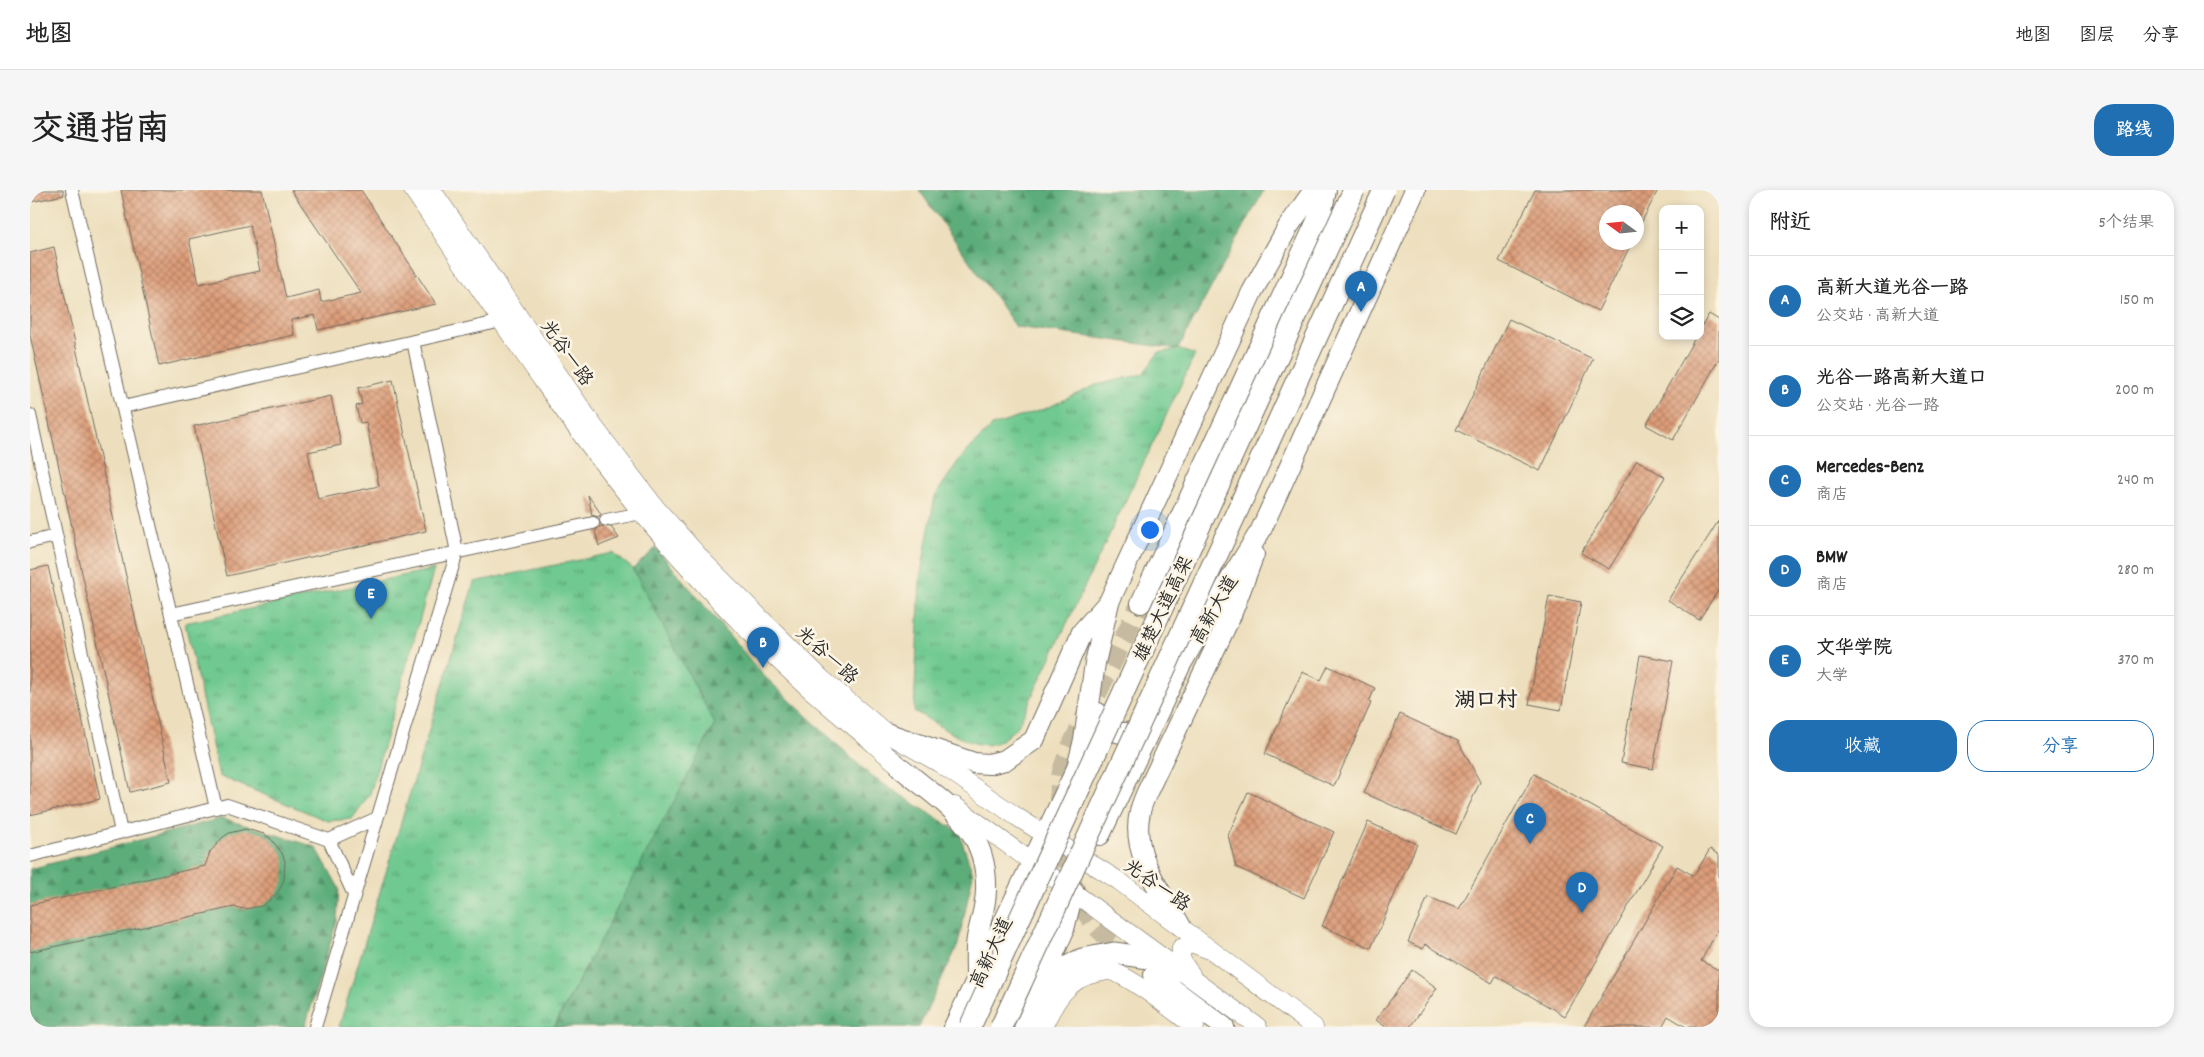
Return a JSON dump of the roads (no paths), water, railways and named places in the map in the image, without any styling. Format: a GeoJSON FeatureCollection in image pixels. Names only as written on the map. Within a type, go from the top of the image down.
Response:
{"type":"FeatureCollection","features":[{"type":"Feature","properties":{"kind":"highway","name":"雄楚大道高架"},"geometry":{"type":"LineString","coordinates":[[970,1027],[1354,190]]}},
{"type":"Feature","properties":{"kind":"highway","name":"雄楚大道高架"},"geometry":{"type":"LineString","coordinates":[[1001,1027],[1384,190]]}},
{"type":"Feature","properties":{"kind":"highway"},"geometry":{"type":"LineString","coordinates":[[1025,1027],[1041,992],[1050,960],[1063,931],[1073,891]]}},
{"type":"Feature","properties":{"kind":"highway"},"geometry":{"type":"LineString","coordinates":[[1041,992],[1062,970],[1082,959],[1114,953],[1149,958],[1188,975]]}},
{"type":"Feature","properties":{"kind":"main road","name":"光谷一路"},"geometry":{"type":"LineString","coordinates":[[413,190],[581,434],[642,513],[746,630],[820,699],[901,768],[1258,1027]]}},
{"type":"Feature","properties":{"kind":"main road","name":"光谷一路"},"geometry":{"type":"LineString","coordinates":[[432,190],[594,428],[656,508],[705,563],[773,633],[822,679],[886,733],[939,763],[1046,835],[1119,881],[1314,1027]]}},
{"type":"Feature","properties":{"kind":"main road","name":"高新大道"},"geometry":{"type":"LineString","coordinates":[[954,1027],[1077,768],[1084,740],[1100,636],[1109,602],[1252,292],[1288,227],[1314,190]]}},
{"type":"Feature","properties":{"kind":"main road"},"geometry":{"type":"LineString","coordinates":[[1141,603],[1322,210],[1326,190]]}},
{"type":"Feature","properties":{"kind":"main road","name":"高新大道"},"geometry":{"type":"LineString","coordinates":[[1009,1027],[1181,664],[1261,530],[1415,190]]}},
{"type":"Feature","properties":{"kind":"main road"},"geometry":{"type":"LineString","coordinates":[[1180,925],[1147,869],[1139,833],[1139,813],[1148,790],[1231,615],[1246,580],[1261,530]]}},
{"type":"Feature","properties":{"kind":"main road"},"geometry":{"type":"LineString","coordinates":[[886,733],[974,763],[989,764],[1005,760],[1034,740],[1082,632],[1109,602]]}},
{"type":"Feature","properties":{"kind":"main road"},"geometry":{"type":"LineString","coordinates":[[1091,690],[1099,715],[1104,724],[1112,731],[1121,734],[1131,733],[1158,713]]}},
{"type":"Feature","properties":{"kind":"main road"},"geometry":{"type":"LineString","coordinates":[[901,768],[966,822],[979,842],[984,863],[986,890],[977,940],[975,982]]}},
{"type":"Feature","properties":{"kind":"main road"},"geometry":{"type":"LineString","coordinates":[[954,805],[973,810],[978,806],[979,800],[967,782]]}},
{"type":"Feature","properties":{"kind":"main road"},"geometry":{"type":"LineString","coordinates":[[1188,975],[1180,954],[1181,948],[1194,944],[1215,952]]}},
{"type":"Feature","properties":{"kind":"main road"},"geometry":{"type":"LineString","coordinates":[[1043,1027],[1057,998],[1070,984],[1085,975],[1109,971],[1140,988],[1195,1027]]}},
{"type":"Feature","properties":{"kind":"main road"},"geometry":{"type":"LineString","coordinates":[[1154,976],[1224,1027]]}},
{"type":"Feature","properties":{"kind":"street"},"geometry":{"type":"LineString","coordinates":[[72,190],[216,808]]}},
{"type":"Feature","properties":{"kind":"street"},"geometry":{"type":"LineString","coordinates":[[123,407],[502,321]]}},
{"type":"Feature","properties":{"kind":"street"},"geometry":{"type":"LineString","coordinates":[[315,1027],[457,552],[413,341]]}},
{"type":"Feature","properties":{"kind":"street"},"geometry":{"type":"LineString","coordinates":[[30,415],[121,832]]}},
{"type":"Feature","properties":{"kind":"street"},"geometry":{"type":"LineString","coordinates":[[171,614],[642,513]]}},
{"type":"Feature","properties":{"kind":"street"},"geometry":{"type":"LineString","coordinates":[[30,542],[56,536]]}},
{"type":"Feature","properties":{"kind":"street"},"geometry":{"type":"LineString","coordinates":[[30,856],[227,805],[329,840],[378,818]]}},
{"type":"Feature","properties":{"kind":"street"},"geometry":{"type":"LineString","coordinates":[[329,840],[354,895]]}},
{"type":"Feature","properties":{"kind":"tunnel"},"geometry":{"type":"LineString","coordinates":[[1136,960],[1100,930],[1088,915],[1079,898],[1065,858],[1061,837],[1059,796],[1062,774],[1069,751],[1141,603]]}},
{"type":"Feature","properties":{"kind":"place","name":"高新大道光谷一路"},"geometry":{"type":"Point","coordinates":[1361,312]}},
{"type":"Feature","properties":{"kind":"place","name":"文华学院"},"geometry":{"type":"Point","coordinates":[371,619]}},
{"type":"Feature","properties":{"kind":"place","name":"光谷一路高新大道口"},"geometry":{"type":"Point","coordinates":[763,668]}},
{"type":"Feature","properties":{"kind":"place","name":"Mercedes-Benz"},"geometry":{"type":"Point","coordinates":[1530,844]}},
{"type":"Feature","properties":{"kind":"place","name":"BMW"},"geometry":{"type":"Point","coordinates":[1582,913]}},
{"type":"Feature","properties":{"kind":"district","name":"湖口村"},"geometry":{"type":"Point","coordinates":[1486,699]}}]}
